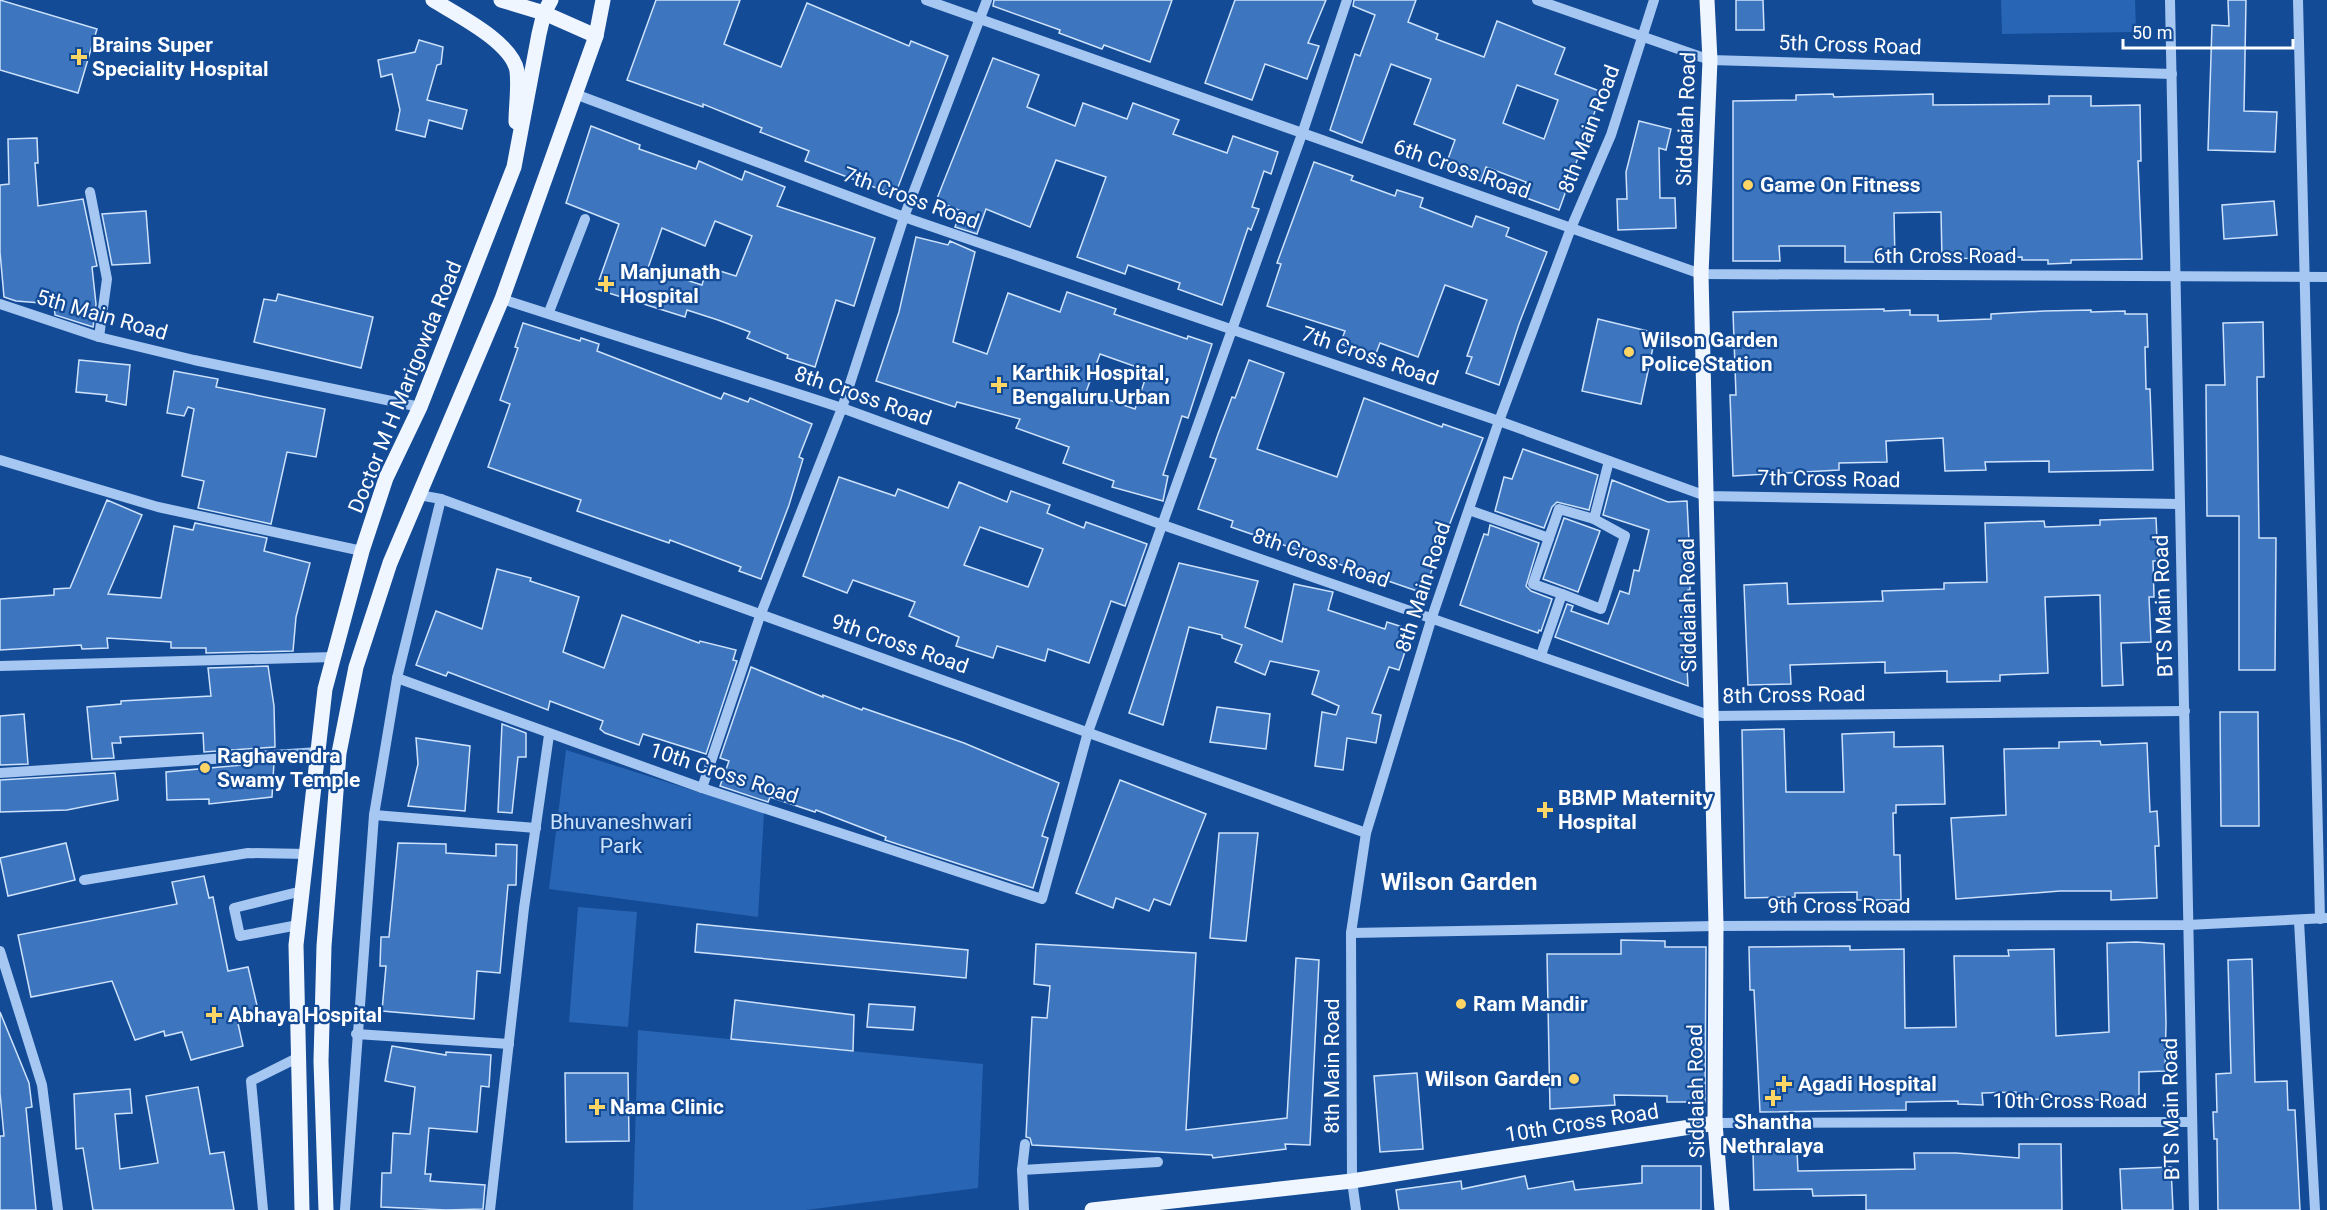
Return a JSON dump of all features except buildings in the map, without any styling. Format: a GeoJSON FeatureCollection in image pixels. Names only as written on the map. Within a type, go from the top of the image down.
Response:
{"type":"FeatureCollection","features":[{"type":"Feature","properties":{"kind":"main road"},"geometry":{"type":"LineString","coordinates":[[433,0],[481,30],[510,56],[517,70],[514,167]]}},
{"type":"Feature","properties":{"kind":"main road"},"geometry":{"type":"LineString","coordinates":[[501,0],[548,6],[596,36]]}},
{"type":"Feature","properties":{"kind":"main road","name":"Siddaiah Road"},"geometry":{"type":"LineString","coordinates":[[1707,0],[1710,60],[1701,274],[1716,926],[1715,1123],[1722,1210]]}},
{"type":"Feature","properties":{"kind":"main road"},"geometry":{"type":"LineString","coordinates":[[326,1210],[321,1061],[324,957],[339,753],[356,667],[390,563],[502,299],[563,134],[596,36],[599,1]]}},
{"type":"Feature","properties":{"kind":"main road","name":"Doctor M H Marigowda Road"},"geometry":{"type":"LineString","coordinates":[[302,1210],[301,1056],[296,945],[325,689],[362,551],[386,478],[420,407],[514,167],[548,6]]}},
{"type":"Feature","properties":{"kind":"main road","name":"10th Cross Road"},"geometry":{"type":"LineString","coordinates":[[1092,1210],[1352,1181],[1715,1123]]}},
{"type":"Feature","properties":{"kind":"street","name":"6th Cross Road"},"geometry":{"type":"LineString","coordinates":[[926,0],[1701,274],[2327,277]]}},
{"type":"Feature","properties":{"kind":"street"},"geometry":{"type":"LineString","coordinates":[[702,788],[760,616],[843,408],[904,217],[987,0]]}},
{"type":"Feature","properties":{"kind":"street"},"geometry":{"type":"LineString","coordinates":[[1088,732],[1302,134],[1347,0]]}},
{"type":"Feature","properties":{"kind":"street","name":"5th Cross Road"},"geometry":{"type":"LineString","coordinates":[[1537,0],[1710,60],[2172,74]]}},
{"type":"Feature","properties":{"kind":"street","name":"8th Main Road"},"geometry":{"type":"LineString","coordinates":[[1356,1210],[1352,1181],[1351,933],[1366,833],[1432,617],[1468,510],[1571,228],[1611,135],[1654,0]]}},
{"type":"Feature","properties":{"kind":"street","name":"BTS Main Road"},"geometry":{"type":"LineString","coordinates":[[2170,0],[2193,1210]]}},
{"type":"Feature","properties":{"kind":"street"},"geometry":{"type":"LineString","coordinates":[[2298,0],[2323,919]]}},
{"type":"Feature","properties":{"kind":"street","name":"7th Cross Road"},"geometry":{"type":"LineString","coordinates":[[575,93],[904,217],[1499,421],[1706,496],[2180,504]]}},
{"type":"Feature","properties":{"kind":"street"},"geometry":{"type":"LineString","coordinates":[[90,192],[107,279],[99,337]]}},
{"type":"Feature","properties":{"kind":"street"},"geometry":{"type":"LineString","coordinates":[[549,312],[585,219]]}},
{"type":"Feature","properties":{"kind":"street","name":"8th Cross Road"},"geometry":{"type":"LineString","coordinates":[[502,299],[549,312],[843,408],[1163,525],[1712,716],[2185,711]]}},
{"type":"Feature","properties":{"kind":"street","name":"5th Main Road"},"geometry":{"type":"LineString","coordinates":[[0,304],[99,337],[194,360],[420,407]]}},
{"type":"Feature","properties":{"kind":"street"},"geometry":{"type":"LineString","coordinates":[[0,460],[159,507],[362,551]]}},
{"type":"Feature","properties":{"kind":"street"},"geometry":{"type":"LineString","coordinates":[[1594,519],[1609,461]]}},
{"type":"Feature","properties":{"kind":"street","name":"9th Cross Road"},"geometry":{"type":"LineString","coordinates":[[419,495],[441,499],[1366,833]]}},
{"type":"Feature","properties":{"kind":"street"},"geometry":{"type":"LineString","coordinates":[[345,1210],[356,1034],[374,815],[397,678],[441,499]]}},
{"type":"Feature","properties":{"kind":"street"},"geometry":{"type":"LineString","coordinates":[[1559,509],[1594,519],[1625,536],[1601,609],[1533,584],[1559,509]]}},
{"type":"Feature","properties":{"kind":"street"},"geometry":{"type":"LineString","coordinates":[[1468,510],[1549,538]]}},
{"type":"Feature","properties":{"kind":"street"},"geometry":{"type":"LineString","coordinates":[[1541,655],[1562,594]]}},
{"type":"Feature","properties":{"kind":"street"},"geometry":{"type":"LineString","coordinates":[[0,666],[334,657]]}},
{"type":"Feature","properties":{"kind":"street","name":"10th Cross Road"},"geometry":{"type":"LineString","coordinates":[[397,678],[549,735],[702,788],[1042,899],[1088,732]]}},
{"type":"Feature","properties":{"kind":"street"},"geometry":{"type":"LineString","coordinates":[[490,1210],[549,735]]}},
{"type":"Feature","properties":{"kind":"street"},"geometry":{"type":"LineString","coordinates":[[0,773],[318,753]]}},
{"type":"Feature","properties":{"kind":"street"},"geometry":{"type":"LineString","coordinates":[[374,815],[536,828]]}},
{"type":"Feature","properties":{"kind":"street"},"geometry":{"type":"LineString","coordinates":[[84,880],[248,853],[308,854]]}},
{"type":"Feature","properties":{"kind":"street"},"geometry":{"type":"LineString","coordinates":[[298,925],[240,936],[234,908],[302,891]]}},
{"type":"Feature","properties":{"kind":"street","name":"9th Cross Road"},"geometry":{"type":"LineString","coordinates":[[1351,933],[1716,926],[2187,925],[2323,919]]}},
{"type":"Feature","properties":{"kind":"street"},"geometry":{"type":"LineString","coordinates":[[2299,921],[2315,1210]]}},
{"type":"Feature","properties":{"kind":"street"},"geometry":{"type":"LineString","coordinates":[[0,951],[42,1085],[58,1210]]}},
{"type":"Feature","properties":{"kind":"street"},"geometry":{"type":"LineString","coordinates":[[356,1034],[509,1044]]}},
{"type":"Feature","properties":{"kind":"street"},"geometry":{"type":"LineString","coordinates":[[263,1210],[251,1081],[301,1056]]}},
{"type":"Feature","properties":{"kind":"street","name":"10th Cross Road"},"geometry":{"type":"LineString","coordinates":[[1715,1123],[2190,1122]]}},
{"type":"Feature","properties":{"kind":"street"},"geometry":{"type":"LineString","coordinates":[[1024,1210],[1022,1170],[1025,1144]]}},
{"type":"Feature","properties":{"kind":"street"},"geometry":{"type":"LineString","coordinates":[[1022,1170],[1158,1162]]}},
{"type":"Feature","properties":{"kind":"green space"},"geometry":{"type":"Polygon","coordinates":[[[2001,0],[2135,0],[2136,32],[2002,34],[2001,0]]]}},
{"type":"Feature","properties":{"kind":"green space","name":"Bhuvaneshwari Park"},"geometry":{"type":"Polygon","coordinates":[[[566,750],[764,813],[758,917],[549,889],[566,750]]]}},
{"type":"Feature","properties":{"kind":"green space"},"geometry":{"type":"Polygon","coordinates":[[[578,907],[637,912],[628,1027],[569,1022],[578,907]]]}},
{"type":"Feature","properties":{"kind":"green space"},"geometry":{"type":"Polygon","coordinates":[[[638,1030],[983,1064],[978,1188],[806,1210],[633,1210],[638,1030]]]}},
{"type":"Feature","properties":{"kind":"place","name":"Brains Super Speciality Hospital"},"geometry":{"type":"Point","coordinates":[79,57]}},
{"type":"Feature","properties":{"kind":"place","name":"Game On Fitness"},"geometry":{"type":"Point","coordinates":[1748,185]}},
{"type":"Feature","properties":{"kind":"place","name":"Manjunath Hospital"},"geometry":{"type":"Point","coordinates":[606,284]}},
{"type":"Feature","properties":{"kind":"place","name":"Wilson Garden Police Station"},"geometry":{"type":"Point","coordinates":[1629,352]}},
{"type":"Feature","properties":{"kind":"place","name":"Karthik Hospital, Bengaluru Urban"},"geometry":{"type":"Point","coordinates":[999,385]}},
{"type":"Feature","properties":{"kind":"place","name":"Raghavendra Swamy Temple"},"geometry":{"type":"Point","coordinates":[205,768]}},
{"type":"Feature","properties":{"kind":"place","name":"BBMP Maternity Hospital"},"geometry":{"type":"Point","coordinates":[1545,810]}},
{"type":"Feature","properties":{"kind":"place","name":"Ram Mandir"},"geometry":{"type":"Point","coordinates":[1461,1004]}},
{"type":"Feature","properties":{"kind":"place","name":"Abhaya Hospital"},"geometry":{"type":"Point","coordinates":[214,1015]}},
{"type":"Feature","properties":{"kind":"place","name":"Wilson Garden"},"geometry":{"type":"Point","coordinates":[1574,1079]}},
{"type":"Feature","properties":{"kind":"place","name":"Agadi Hospital"},"geometry":{"type":"Point","coordinates":[1784,1084]}},
{"type":"Feature","properties":{"kind":"place","name":"Shantha Nethralaya"},"geometry":{"type":"Point","coordinates":[1773,1098]}},
{"type":"Feature","properties":{"kind":"place","name":"Nama Clinic"},"geometry":{"type":"Point","coordinates":[597,1107]}},
{"type":"Feature","properties":{"kind":"district","name":"Wilson Garden"},"geometry":{"type":"Point","coordinates":[1459,882]}}]}
